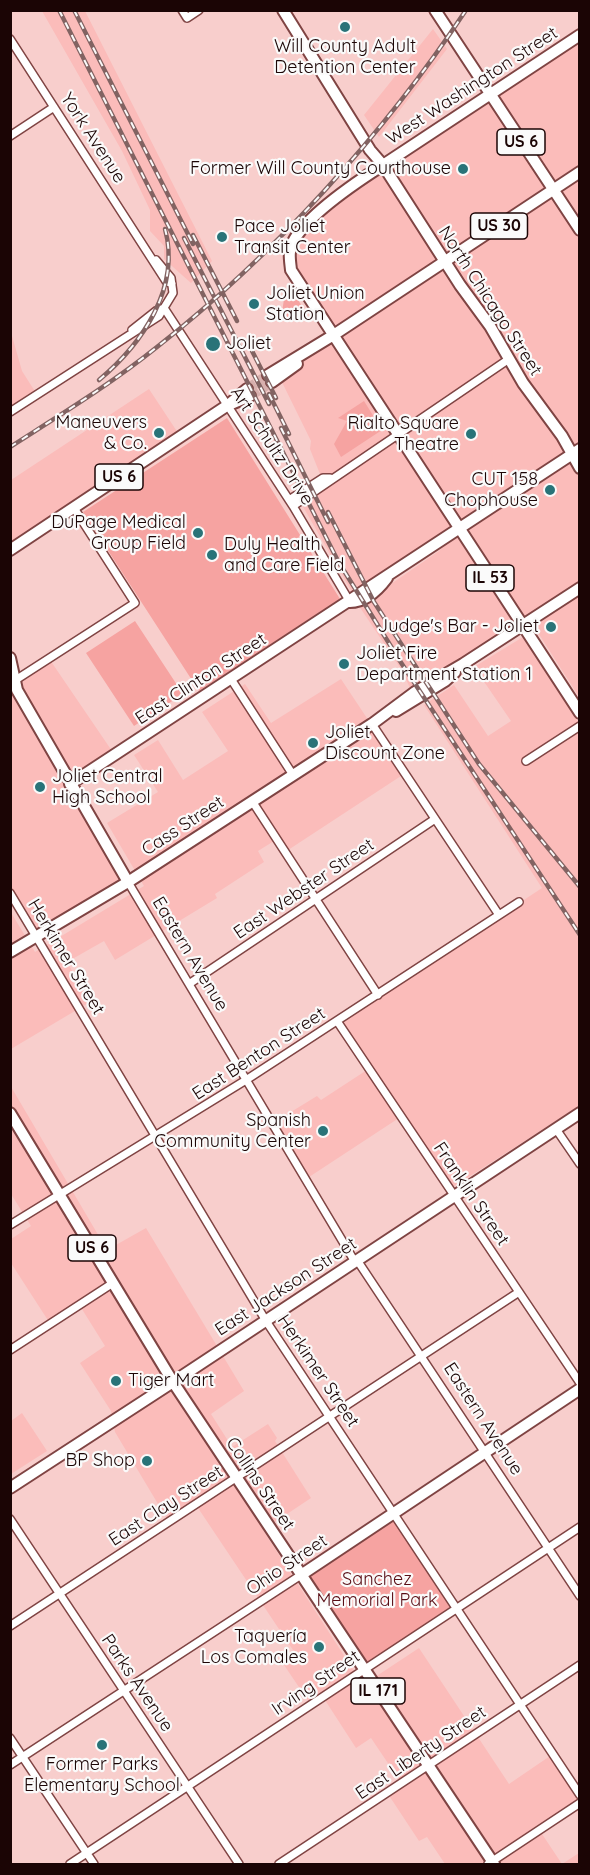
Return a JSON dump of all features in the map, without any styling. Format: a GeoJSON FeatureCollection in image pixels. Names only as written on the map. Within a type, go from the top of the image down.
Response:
{"type":"FeatureCollection","features":[{"type":"Feature","properties":{"kind":"main road","name":"North Chicago Street"},"geometry":{"type":"LineString","coordinates":[[283,10],[333,89],[370,137],[383,165],[444,262],[490,326],[527,390],[575,452],[579,468]]}},
{"type":"Feature","properties":{"kind":"main road","name":"US 6"},"geometry":{"type":"LineString","coordinates":[[435,10],[579,230]]}},
{"type":"Feature","properties":{"kind":"main road","name":"West Washington Street"},"geometry":{"type":"LineString","coordinates":[[332,336],[295,279],[290,262],[290,252],[296,238],[344,190],[579,35]]}},
{"type":"Feature","properties":{"kind":"main road","name":"US 30"},"geometry":{"type":"LineString","coordinates":[[332,336],[579,172]]}},
{"type":"Feature","properties":{"kind":"main road"},"geometry":{"type":"LineString","coordinates":[[270,378],[332,336]]}},
{"type":"Feature","properties":{"kind":"main road","name":"IL 53"},"geometry":{"type":"LineString","coordinates":[[332,336],[579,713]]}},
{"type":"Feature","properties":{"kind":"main road","name":"US 6"},"geometry":{"type":"LineString","coordinates":[[10,550],[249,392]]}},
{"type":"Feature","properties":{"kind":"main road","name":"East Clinton Street"},"geometry":{"type":"LineString","coordinates":[[70,784],[350,602],[358,602],[379,588],[387,578],[575,452]]}},
{"type":"Feature","properties":{"kind":"main road","name":"Cass Street"},"geometry":{"type":"LineString","coordinates":[[10,952],[128,882],[372,724],[415,692],[464,664],[579,588]]}},
{"type":"Feature","properties":{"kind":"main road","name":"Eastern Avenue"},"geometry":{"type":"LineString","coordinates":[[10,658],[14,681],[70,784],[128,882]]}},
{"type":"Feature","properties":{"kind":"main road","name":"Collins Street"},"geometry":{"type":"LineString","coordinates":[[10,1113],[173,1382],[491,1864]]}},
{"type":"Feature","properties":{"kind":"main road","name":"East Jackson Street"},"geometry":{"type":"LineString","coordinates":[[10,1488],[579,1113]]}},
{"type":"Feature","properties":{"kind":"main road","name":"Ohio Street"},"geometry":{"type":"LineString","coordinates":[[301,1575],[579,1389]]}},
{"type":"Feature","properties":{"kind":"street"},"geometry":{"type":"LineString","coordinates":[[182,10],[187,18],[199,10]]}},
{"type":"Feature","properties":{"kind":"street","name":"York Avenue"},"geometry":{"type":"LineString","coordinates":[[10,39],[150,254],[163,267],[172,284],[172,297],[164,308]]}},
{"type":"Feature","properties":{"kind":"street"},"geometry":{"type":"LineString","coordinates":[[10,136],[54,107]]}},
{"type":"Feature","properties":{"kind":"street"},"geometry":{"type":"LineString","coordinates":[[10,412],[130,332],[139,322],[164,308]]}},
{"type":"Feature","properties":{"kind":"street","name":"Art Schultz Drive"},"geometry":{"type":"LineString","coordinates":[[164,308],[291,503],[350,602]]}},
{"type":"Feature","properties":{"kind":"street"},"geometry":{"type":"LineString","coordinates":[[291,503],[323,478],[330,478],[509,359]]}},
{"type":"Feature","properties":{"kind":"street"},"geometry":{"type":"LineString","coordinates":[[14,681],[135,603],[74,508]]}},
{"type":"Feature","properties":{"kind":"street"},"geometry":{"type":"LineString","coordinates":[[231,679],[293,775]]}},
{"type":"Feature","properties":{"kind":"street"},"geometry":{"type":"LineString","coordinates":[[372,724],[499,915]]}},
{"type":"Feature","properties":{"kind":"street"},"geometry":{"type":"LineString","coordinates":[[526,761],[579,726]]}},
{"type":"Feature","properties":{"kind":"street"},"geometry":{"type":"LineString","coordinates":[[252,801],[378,995]]}},
{"type":"Feature","properties":{"kind":"street","name":"East Webster Street"},"geometry":{"type":"LineString","coordinates":[[189,984],[435,819]]}},
{"type":"Feature","properties":{"kind":"street","name":"Eastern Avenue"},"geometry":{"type":"LineString","coordinates":[[128,882],[356,1261],[485,1451],[579,1596]]}},
{"type":"Feature","properties":{"kind":"street","name":"Herkimer Street"},"geometry":{"type":"LineString","coordinates":[[10,893],[266,1321],[579,1795]]}},
{"type":"Feature","properties":{"kind":"street","name":"East Benton Street"},"geometry":{"type":"LineString","coordinates":[[10,1225],[246,1080],[519,902]]}},
{"type":"Feature","properties":{"kind":"street","name":"Franklin Street"},"geometry":{"type":"LineString","coordinates":[[337,1021],[579,1383]]}},
{"type":"Feature","properties":{"kind":"street"},"geometry":{"type":"LineString","coordinates":[[556,1129],[579,1164]]}},
{"type":"Feature","properties":{"kind":"street"},"geometry":{"type":"LineString","coordinates":[[10,1350],[113,1283]]}},
{"type":"Feature","properties":{"kind":"street","name":"East Clay Street"},"geometry":{"type":"LineString","coordinates":[[10,1626],[519,1292]]}},
{"type":"Feature","properties":{"kind":"street","name":"Parks Avenue"},"geometry":{"type":"LineString","coordinates":[[10,1519],[239,1864]]}},
{"type":"Feature","properties":{"kind":"street","name":"Irving Street"},"geometry":{"type":"LineString","coordinates":[[70,1864],[579,1527]]}},
{"type":"Feature","properties":{"kind":"street","name":"Ohio Street"},"geometry":{"type":"LineString","coordinates":[[10,1765],[301,1575]]}},
{"type":"Feature","properties":{"kind":"street","name":"East Liberty Street"},"geometry":{"type":"LineString","coordinates":[[279,1864],[579,1665]]}},
{"type":"Feature","properties":{"kind":"street"},"geometry":{"type":"LineString","coordinates":[[10,1738],[94,1864]]}},
{"type":"Feature","properties":{"kind":"street"},"geometry":{"type":"LineString","coordinates":[[491,1864],[579,1803]]}},
{"type":"Feature","properties":{"kind":"shaded area"},"geometry":{"type":"Polygon","coordinates":[[[42,11],[85,11],[212,261],[191,283],[164,259],[164,246],[150,231],[150,210],[122,151],[42,11]]]}},
{"type":"Feature","properties":{"kind":"shaded area"},"geometry":{"type":"Polygon","coordinates":[[[433,29],[447,49],[379,137],[364,115],[433,29]]]}},
{"type":"Feature","properties":{"kind":"shaded area"},"geometry":{"type":"Polygon","coordinates":[[[579,37],[579,172],[332,335],[296,279],[294,242],[324,210],[579,37]]]}},
{"type":"Feature","properties":{"kind":"shaded area"},"geometry":{"type":"Polygon","coordinates":[[[579,174],[579,448],[352,592],[302,505],[326,489],[310,449],[311,441],[278,374],[579,174]]]}},
{"type":"Feature","properties":{"kind":"shaded area"},"geometry":{"type":"Polygon","coordinates":[[[10,329],[22,371],[36,393],[10,410],[10,329]]]}},
{"type":"Feature","properties":{"kind":"shaded area"},"geometry":{"type":"Polygon","coordinates":[[[149,389],[180,436],[11,548],[11,480],[149,389]]]}},
{"type":"Feature","properties":{"kind":"shaded area"},"geometry":{"type":"Polygon","coordinates":[[[571,456],[579,469],[579,587],[522,625],[460,530],[571,456]]]}},
{"type":"Feature","properties":{"kind":"shaded area"},"geometry":{"type":"Polygon","coordinates":[[[458,531],[521,626],[411,690],[401,669],[359,606],[439,551],[458,531]]]}},
{"type":"Feature","properties":{"kind":"shaded area"},"geometry":{"type":"Polygon","coordinates":[[[579,592],[579,697],[535,628],[536,623],[579,592]]]}},
{"type":"Feature","properties":{"kind":"shaded area"},"geometry":{"type":"Polygon","coordinates":[[[523,637],[579,723],[579,1106],[450,1189],[402,1116],[306,1179],[273,1123],[317,1096],[321,1100],[370,1068],[340,1022],[542,888],[424,705],[454,685],[488,736],[511,721],[474,667],[523,637]]]}},
{"type":"Feature","properties":{"kind":"shaded area"},"geometry":{"type":"Polygon","coordinates":[[[50,660],[112,751],[69,780],[16,682],[50,660]]]}},
{"type":"Feature","properties":{"kind":"shaded area","name":"Joliet Central High School"},"geometry":{"type":"Polygon","coordinates":[[[10,674],[125,881],[37,934],[11,889],[10,674]]]}},
{"type":"Feature","properties":{"kind":"shaded area"},"geometry":{"type":"Polygon","coordinates":[[[341,679],[404,774],[282,854],[274,841],[258,851],[264,862],[215,894],[217,898],[115,960],[104,941],[67,962],[90,1002],[11,1049],[10,911],[35,952],[144,886],[107,823],[158,792],[134,755],[158,740],[183,780],[228,751],[202,712],[245,684],[271,723],[341,679]]]}},
{"type":"Feature","properties":{"kind":"shaded area"},"geometry":{"type":"Polygon","coordinates":[[[10,1085],[107,1250],[146,1228],[244,1391],[211,1414],[232,1447],[268,1424],[277,1438],[275,1441],[311,1498],[263,1530],[363,1685],[419,1648],[509,1784],[553,1754],[579,1794],[579,1803],[540,1831],[562,1864],[445,1864],[427,1837],[419,1841],[388,1794],[402,1784],[371,1738],[356,1748],[323,1697],[311,1705],[280,1659],[293,1650],[194,1502],[167,1519],[115,1432],[111,1411],[80,1363],[105,1346],[80,1306],[51,1325],[11,1263],[11,1239],[31,1226],[11,1194],[10,1085]]]}},
{"type":"Feature","properties":{"kind":"shaded area"},"geometry":{"type":"Polygon","coordinates":[[[22,1413],[47,1451],[11,1474],[11,1421],[22,1413]]]}},
{"type":"Feature","properties":{"kind":"shaded area"},"geometry":{"type":"Polygon","coordinates":[[[579,1853],[579,1864],[562,1864],[579,1853]]]}},
{"type":"Feature","properties":{"kind":"green space"},"geometry":{"type":"Polygon","coordinates":[[[290,288],[304,309],[286,319],[282,312],[285,293],[290,288]]]}},
{"type":"Feature","properties":{"kind":"green space"},"geometry":{"type":"Polygon","coordinates":[[[364,401],[382,430],[341,457],[334,444],[347,421],[338,418],[364,401]]]}},
{"type":"Feature","properties":{"kind":"green space","name":"Duly Health and Care Field"},"geometry":{"type":"Polygon","coordinates":[[[227,418],[340,599],[199,691],[83,512],[227,418]]]}},
{"type":"Feature","properties":{"kind":"green space"},"geometry":{"type":"Polygon","coordinates":[[[135,621],[183,694],[134,726],[86,653],[135,621]]]}},
{"type":"Feature","properties":{"kind":"green space","name":"Sanchez Memorial Park"},"geometry":{"type":"Polygon","coordinates":[[[391,1517],[453,1608],[364,1668],[305,1576],[391,1517]]]}},
{"type":"Feature","properties":{"kind":"tunnel"},"geometry":{"type":"LineString","coordinates":[[247,389],[268,375]]}},
{"type":"Feature","properties":{"kind":"tunnel"},"geometry":{"type":"LineString","coordinates":[[250,396],[272,382]]}},
{"type":"Feature","properties":{"kind":"railway"},"geometry":{"type":"LineString","coordinates":[[59,10],[338,561],[400,661],[580,935]]}},
{"type":"Feature","properties":{"kind":"railway"},"geometry":{"type":"LineString","coordinates":[[74,10],[193,244]]}},
{"type":"Feature","properties":{"kind":"railway"},"geometry":{"type":"LineString","coordinates":[[10,447],[140,361],[243,273],[325,190],[363,147],[400,102],[466,10]]}},
{"type":"Feature","properties":{"kind":"railway"},"geometry":{"type":"LineString","coordinates":[[99,380],[130,350],[154,313],[167,272],[169,251],[165,229]]}},
{"type":"Feature","properties":{"kind":"railway"},"geometry":{"type":"LineString","coordinates":[[193,235],[237,321]]}},
{"type":"Feature","properties":{"kind":"railway"},"geometry":{"type":"LineString","coordinates":[[184,238],[269,404]]}},
{"type":"Feature","properties":{"kind":"railway"},"geometry":{"type":"LineString","coordinates":[[249,345],[276,398]]}},
{"type":"Feature","properties":{"kind":"railway"},"geometry":{"type":"LineString","coordinates":[[269,394],[289,434]]}},
{"type":"Feature","properties":{"kind":"railway"},"geometry":{"type":"LineString","coordinates":[[281,428],[328,522]]}},
{"type":"Feature","properties":{"kind":"railway"},"geometry":{"type":"LineString","coordinates":[[328,512],[374,602],[479,764],[580,887]]}},
{"type":"Feature","properties":{"kind":"place","name":"Will County Adult Detention Center"},"geometry":{"type":"Point","coordinates":[345,27]}},
{"type":"Feature","properties":{"kind":"place","name":"Former Will County Courthouse"},"geometry":{"type":"Point","coordinates":[463,169]}},
{"type":"Feature","properties":{"kind":"place","name":"Pace Joliet Transit Center"},"geometry":{"type":"Point","coordinates":[222,237]}},
{"type":"Feature","properties":{"kind":"place","name":"Joliet Union Station"},"geometry":{"type":"Point","coordinates":[254,304]}},
{"type":"Feature","properties":{"kind":"place","name":"Joliet"},"geometry":{"type":"Point","coordinates":[213,344]}},
{"type":"Feature","properties":{"kind":"place","name":"Maneuvers & Co."},"geometry":{"type":"Point","coordinates":[159,433]}},
{"type":"Feature","properties":{"kind":"place","name":"Rialto Square Theatre"},"geometry":{"type":"Point","coordinates":[471,434]}},
{"type":"Feature","properties":{"kind":"place","name":"CUT 158 Chophouse"},"geometry":{"type":"Point","coordinates":[550,490]}},
{"type":"Feature","properties":{"kind":"place","name":"DuPage Medical Group Field"},"geometry":{"type":"Point","coordinates":[198,533]}},
{"type":"Feature","properties":{"kind":"place","name":"Duly Health and Care Field"},"geometry":{"type":"Point","coordinates":[212,555]}},
{"type":"Feature","properties":{"kind":"place","name":"Judge's Bar - Joliet"},"geometry":{"type":"Point","coordinates":[551,627]}},
{"type":"Feature","properties":{"kind":"place","name":"Joliet Fire Department Station 1"},"geometry":{"type":"Point","coordinates":[344,664]}},
{"type":"Feature","properties":{"kind":"place","name":"Joliet Discount Zone"},"geometry":{"type":"Point","coordinates":[313,743]}},
{"type":"Feature","properties":{"kind":"place","name":"Joliet Central High School"},"geometry":{"type":"Point","coordinates":[40,787]}},
{"type":"Feature","properties":{"kind":"place","name":"Spanish Community Center"},"geometry":{"type":"Point","coordinates":[323,1131]}},
{"type":"Feature","properties":{"kind":"place","name":"Tiger Mart"},"geometry":{"type":"Point","coordinates":[116,1381]}},
{"type":"Feature","properties":{"kind":"place","name":"BP Shop"},"geometry":{"type":"Point","coordinates":[147,1461]}},
{"type":"Feature","properties":{"kind":"place","name":"Taquería Los Comales"},"geometry":{"type":"Point","coordinates":[319,1647]}},
{"type":"Feature","properties":{"kind":"place","name":"Former Parks Elementary School"},"geometry":{"type":"Point","coordinates":[102,1745]}}]}
